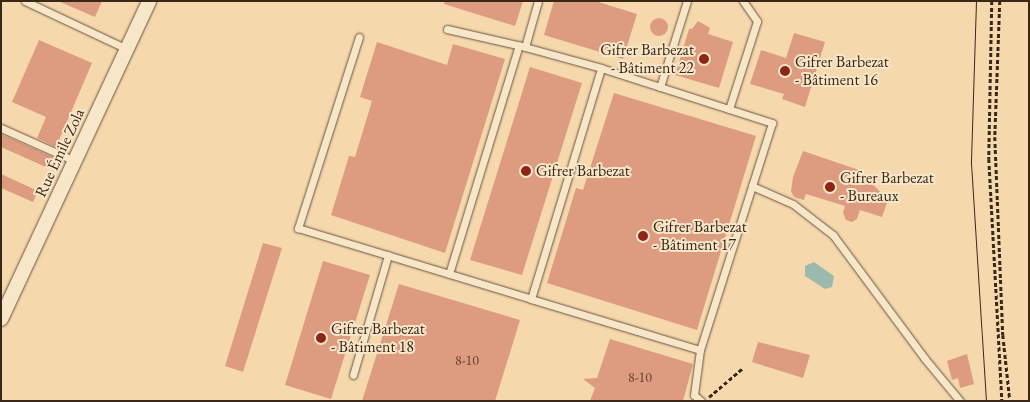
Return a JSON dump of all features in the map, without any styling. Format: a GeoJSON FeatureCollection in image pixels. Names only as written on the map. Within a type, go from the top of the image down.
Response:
{"type":"FeatureCollection","features":[{"type":"Feature","properties":{"kind":"street","name":"Rue Émile Zola"},"geometry":{"type":"LineString","coordinates":[[1,319],[149,1]]}},
{"type":"Feature","properties":{"kind":"lane"},"geometry":{"type":"LineString","coordinates":[[26,1],[127,49]]}},
{"type":"Feature","properties":{"kind":"lane"},"geometry":{"type":"LineString","coordinates":[[449,274],[538,1]]}},
{"type":"Feature","properties":{"kind":"lane"},"geometry":{"type":"LineString","coordinates":[[660,87],[687,1]]}},
{"type":"Feature","properties":{"kind":"lane"},"geometry":{"type":"LineString","coordinates":[[730,109],[757,20],[744,1]]}},
{"type":"Feature","properties":{"kind":"lane"},"geometry":{"type":"LineString","coordinates":[[447,29],[522,46],[601,68],[772,123],[700,350],[694,395],[702,401]]}},
{"type":"Feature","properties":{"kind":"lane"},"geometry":{"type":"LineString","coordinates":[[359,37],[298,228],[700,350]]}},
{"type":"Feature","properties":{"kind":"lane"},"geometry":{"type":"LineString","coordinates":[[531,299],[601,68]]}},
{"type":"Feature","properties":{"kind":"lane"},"geometry":{"type":"LineString","coordinates":[[1,128],[75,161]]}},
{"type":"Feature","properties":{"kind":"lane"},"geometry":{"type":"LineString","coordinates":[[752,186],[793,204],[833,235],[960,401]]}},
{"type":"Feature","properties":{"kind":"lane"},"geometry":{"type":"LineString","coordinates":[[353,375],[388,255]]}},
{"type":"Feature","properties":{"kind":"path"},"geometry":{"type":"LineString","coordinates":[[992,1],[989,159],[1002,401]]}},
{"type":"Feature","properties":{"kind":"path"},"geometry":{"type":"LineString","coordinates":[[1000,1],[995,137],[1003,335],[1009,401]]}},
{"type":"Feature","properties":{"kind":"path"},"geometry":{"type":"LineString","coordinates":[[702,401],[743,368]]}},
{"type":"Feature","properties":{"kind":"shaded area"},"geometry":{"type":"Polygon","coordinates":[[[814,262],[834,276],[832,287],[825,289],[805,276],[805,266],[814,262]]]}},
{"type":"Feature","properties":{"kind":"building"},"geometry":{"type":"Polygon","coordinates":[[[58,1],[102,1],[95,17],[58,1]]]}},
{"type":"Feature","properties":{"kind":"building"},"geometry":{"type":"Polygon","coordinates":[[[445,1],[523,1],[515,26],[444,4],[445,1]]]}},
{"type":"Feature","properties":{"kind":"building"},"geometry":{"type":"Polygon","coordinates":[[[554,1],[595,1],[637,14],[623,59],[544,35],[554,1]]]}},
{"type":"Feature","properties":{"kind":"building"},"geometry":{"type":"Polygon","coordinates":[[[659,18],[665,21],[668,27],[665,33],[659,36],[653,33],[650,27],[653,21],[659,18]]]}},
{"type":"Feature","properties":{"kind":"building","name":"Gifrer Barbezat - Bâtiment 22"},"geometry":{"type":"Polygon","coordinates":[[[698,21],[710,28],[708,34],[733,42],[719,88],[675,75],[689,29],[692,29],[698,21]]]}},
{"type":"Feature","properties":{"kind":"building","name":"Gifrer Barbezat - Bâtiment 16"},"geometry":{"type":"Polygon","coordinates":[[[794,33],[825,42],[805,107],[782,99],[784,94],[750,84],[761,50],[786,58],[794,33]]]}},
{"type":"Feature","properties":{"kind":"building"},"geometry":{"type":"Polygon","coordinates":[[[39,40],[92,63],[56,147],[37,138],[46,117],[12,102],[39,40]]]}},
{"type":"Feature","properties":{"kind":"building"},"geometry":{"type":"Polygon","coordinates":[[[377,42],[447,65],[453,44],[505,59],[445,253],[331,215],[349,156],[355,157],[372,101],[360,97],[377,42]]]}},
{"type":"Feature","properties":{"kind":"building","name":"Gifrer Barbezat"},"geometry":{"type":"Polygon","coordinates":[[[530,67],[582,83],[522,275],[470,260],[530,67]]]}},
{"type":"Feature","properties":{"kind":"building","name":"Gifrer Barbezat - Bâtiment 17"},"geometry":{"type":"Polygon","coordinates":[[[614,93],[756,136],[697,330],[547,283],[576,188],[583,190],[614,93]]]}},
{"type":"Feature","properties":{"kind":"building"},"geometry":{"type":"Polygon","coordinates":[[[1,134],[53,157],[48,168],[1,147],[1,134]]]}},
{"type":"Feature","properties":{"kind":"building","name":"Gifrer Barbezat - Bureaux"},"geometry":{"type":"Polygon","coordinates":[[[803,151],[859,170],[888,200],[882,217],[860,210],[857,219],[852,222],[846,220],[843,213],[845,206],[806,194],[804,200],[794,197],[791,191],[793,177],[803,151]]]}},
{"type":"Feature","properties":{"kind":"building"},"geometry":{"type":"Polygon","coordinates":[[[1,174],[38,191],[33,202],[1,188],[1,174]]]}},
{"type":"Feature","properties":{"kind":"building"},"geometry":{"type":"Polygon","coordinates":[[[263,243],[282,248],[243,372],[225,366],[263,243]]]}},
{"type":"Feature","properties":{"kind":"building","name":"Gifrer Barbezat - Bâtiment 18"},"geometry":{"type":"Polygon","coordinates":[[[323,261],[370,275],[331,399],[285,385],[323,261]]]}},
{"type":"Feature","properties":{"kind":"building"},"geometry":{"type":"Polygon","coordinates":[[[399,284],[520,320],[495,401],[362,401],[399,284]]]}},
{"type":"Feature","properties":{"kind":"building"},"geometry":{"type":"Polygon","coordinates":[[[610,339],[693,364],[683,401],[590,401],[595,388],[583,379],[597,378],[610,339]]]}},
{"type":"Feature","properties":{"kind":"building"},"geometry":{"type":"Polygon","coordinates":[[[758,342],[810,355],[803,378],[752,362],[758,342]]]}},
{"type":"Feature","properties":{"kind":"building"},"geometry":{"type":"Polygon","coordinates":[[[967,354],[974,384],[960,388],[958,378],[952,380],[947,361],[967,354]]]}},
{"type":"Feature","properties":{"kind":"tram line"},"geometry":{"type":"LineString","coordinates":[[976,1],[971,163],[986,401]]}},
{"type":"Feature","properties":{"kind":"place","name":"Gifrer Barbezat - Bâtiment 22"},"geometry":{"type":"Point","coordinates":[704,59]}},
{"type":"Feature","properties":{"kind":"place","name":"Gifrer Barbezat - Bâtiment 16"},"geometry":{"type":"Point","coordinates":[785,71]}},
{"type":"Feature","properties":{"kind":"place","name":"Gifrer Barbezat"},"geometry":{"type":"Point","coordinates":[526,171]}},
{"type":"Feature","properties":{"kind":"place","name":"Gifrer Barbezat - Bureaux"},"geometry":{"type":"Point","coordinates":[830,187]}},
{"type":"Feature","properties":{"kind":"place","name":"Gifrer Barbezat - Bâtiment 17"},"geometry":{"type":"Point","coordinates":[643,236]}},
{"type":"Feature","properties":{"kind":"place","name":"Gifrer Barbezat - Bâtiment 18"},"geometry":{"type":"Point","coordinates":[321,338]}}]}
